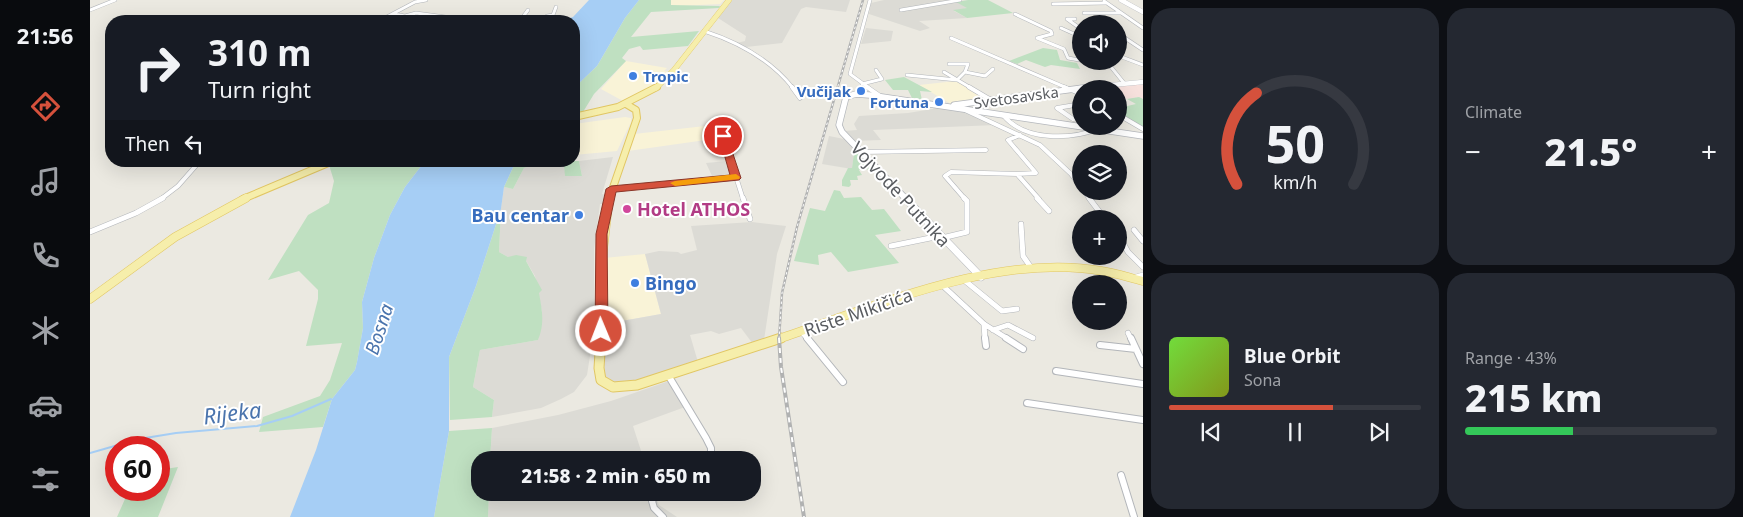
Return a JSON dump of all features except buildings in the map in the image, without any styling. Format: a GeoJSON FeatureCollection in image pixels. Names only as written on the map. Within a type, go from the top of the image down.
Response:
{"type":"FeatureCollection","features":[{"type":"Feature","properties":{"kind":"main road"},"geometry":{"type":"LineString","coordinates":[[580,116],[626,104],[649,94],[660,86],[729,0]]}},
{"type":"Feature","properties":{"kind":"main road"},"geometry":{"type":"LineString","coordinates":[[607,110],[635,113],[634,108],[626,104]]}},
{"type":"Feature","properties":{"kind":"main road","name":"Riste Mikičića"},"geometry":{"type":"LineString","coordinates":[[635,113],[611,189],[602,234],[601,380],[610,387],[628,387],[668,375],[906,294],[964,280],[1032,269],[1067,267],[1102,271],[1143,281]]}},
{"type":"Feature","properties":{"kind":"main road"},"geometry":{"type":"LineString","coordinates":[[90,299],[152,252],[213,214],[266,187],[318,167]]}},
{"type":"Feature","properties":{"kind":"street"},"geometry":{"type":"LineString","coordinates":[[90,10],[115,0]]}},
{"type":"Feature","properties":{"kind":"street"},"geometry":{"type":"LineString","coordinates":[[394,14],[415,1],[426,0]]}},
{"type":"Feature","properties":{"kind":"street"},"geometry":{"type":"LineString","coordinates":[[870,0],[850,68],[850,74],[881,97],[1003,115],[1072,122]]}},
{"type":"Feature","properties":{"kind":"street"},"geometry":{"type":"LineString","coordinates":[[901,10],[960,0]]}},
{"type":"Feature","properties":{"kind":"street"},"geometry":{"type":"LineString","coordinates":[[1073,0],[1079,4]]}},
{"type":"Feature","properties":{"kind":"street"},"geometry":{"type":"LineString","coordinates":[[1102,0],[1143,28]]}},
{"type":"Feature","properties":{"kind":"street"},"geometry":{"type":"LineString","coordinates":[[1122,0],[1143,12]]}},
{"type":"Feature","properties":{"kind":"street"},"geometry":{"type":"LineString","coordinates":[[1053,4],[1106,3]]}},
{"type":"Feature","properties":{"kind":"street"},"geometry":{"type":"LineString","coordinates":[[552,15],[556,7]]}},
{"type":"Feature","properties":{"kind":"street"},"geometry":{"type":"LineString","coordinates":[[524,15],[528,10]]}},
{"type":"Feature","properties":{"kind":"street"},"geometry":{"type":"LineString","coordinates":[[409,15],[416,13],[431,15]]}},
{"type":"Feature","properties":{"kind":"street"},"geometry":{"type":"LineString","coordinates":[[1084,13],[1121,13]]}},
{"type":"Feature","properties":{"kind":"street"},"geometry":{"type":"LineString","coordinates":[[394,14],[400,15]]}},
{"type":"Feature","properties":{"kind":"street"},"geometry":{"type":"LineString","coordinates":[[1015,14],[1051,31],[1052,34],[1036,37],[1064,49],[1068,58],[1072,58]]}},
{"type":"Feature","properties":{"kind":"street"},"geometry":{"type":"LineString","coordinates":[[1061,28],[1072,33]]}},
{"type":"Feature","properties":{"kind":"street"},"geometry":{"type":"LineString","coordinates":[[704,31],[732,42],[771,65],[790,82],[800,98]]}},
{"type":"Feature","properties":{"kind":"street"},"geometry":{"type":"LineString","coordinates":[[951,38],[1072,89]]}},
{"type":"Feature","properties":{"kind":"street"},"geometry":{"type":"LineString","coordinates":[[1127,39],[1143,50]]}},
{"type":"Feature","properties":{"kind":"street"},"geometry":{"type":"LineString","coordinates":[[1127,59],[1143,65]]}},
{"type":"Feature","properties":{"kind":"street"},"geometry":{"type":"LineString","coordinates":[[907,75],[957,80],[966,72],[968,64],[949,64]]}},
{"type":"Feature","properties":{"kind":"street"},"geometry":{"type":"LineString","coordinates":[[966,72],[985,76],[993,68]]}},
{"type":"Feature","properties":{"kind":"street"},"geometry":{"type":"LineString","coordinates":[[862,84],[882,79],[876,70]]}},
{"type":"Feature","properties":{"kind":"street"},"geometry":{"type":"LineString","coordinates":[[1114,70],[1122,80]]}},
{"type":"Feature","properties":{"kind":"street"},"geometry":{"type":"LineString","coordinates":[[944,72],[991,100]]}},
{"type":"Feature","properties":{"kind":"street","name":"Svetosavska"},"geometry":{"type":"LineString","coordinates":[[1127,83],[1143,82]]}},
{"type":"Feature","properties":{"kind":"street","name":"Svetosavska"},"geometry":{"type":"LineString","coordinates":[[948,107],[1072,89]]}},
{"type":"Feature","properties":{"kind":"street","name":"Vojvode Putnika"},"geometry":{"type":"LineString","coordinates":[[881,97],[856,94],[846,98],[840,128],[981,278]]}},
{"type":"Feature","properties":{"kind":"street"},"geometry":{"type":"LineString","coordinates":[[1072,106],[1057,108],[1072,120]]}},
{"type":"Feature","properties":{"kind":"street"},"geometry":{"type":"LineString","coordinates":[[962,109],[1040,145],[1072,175]]}},
{"type":"Feature","properties":{"kind":"street"},"geometry":{"type":"LineString","coordinates":[[1003,115],[1008,122],[1041,136],[1072,134]]}},
{"type":"Feature","properties":{"kind":"street"},"geometry":{"type":"LineString","coordinates":[[1127,120],[1143,129]]}},
{"type":"Feature","properties":{"kind":"street"},"geometry":{"type":"LineString","coordinates":[[1127,134],[1143,136]]}},
{"type":"Feature","properties":{"kind":"street"},"geometry":{"type":"LineString","coordinates":[[891,246],[965,234],[967,232],[967,201],[951,185],[946,174],[959,172],[1017,174],[1036,172],[1008,140],[1020,135]]}},
{"type":"Feature","properties":{"kind":"street"},"geometry":{"type":"LineString","coordinates":[[723,136],[750,219]]}},
{"type":"Feature","properties":{"kind":"street"},"geometry":{"type":"LineString","coordinates":[[862,152],[986,150]]}},
{"type":"Feature","properties":{"kind":"street"},"geometry":{"type":"LineString","coordinates":[[90,232],[128,218],[148,206],[187,178],[195,167]]}},
{"type":"Feature","properties":{"kind":"street"},"geometry":{"type":"LineString","coordinates":[[1017,174],[1049,211]]}},
{"type":"Feature","properties":{"kind":"street"},"geometry":{"type":"LineString","coordinates":[[611,189],[736,178]]}},
{"type":"Feature","properties":{"kind":"street"},"geometry":{"type":"LineString","coordinates":[[1021,224],[1023,256],[1032,269]]}},
{"type":"Feature","properties":{"kind":"street"},"geometry":{"type":"LineString","coordinates":[[1134,230],[1143,241]]}},
{"type":"Feature","properties":{"kind":"street"},"geometry":{"type":"LineString","coordinates":[[1127,250],[1143,267]]}},
{"type":"Feature","properties":{"kind":"street"},"geometry":{"type":"LineString","coordinates":[[1133,278],[1143,275]]}},
{"type":"Feature","properties":{"kind":"street"},"geometry":{"type":"LineString","coordinates":[[964,280],[1002,311],[1017,309]]}},
{"type":"Feature","properties":{"kind":"street"},"geometry":{"type":"LineString","coordinates":[[942,285],[984,324],[1023,349]]}},
{"type":"Feature","properties":{"kind":"street"},"geometry":{"type":"LineString","coordinates":[[984,324],[986,346]]}},
{"type":"Feature","properties":{"kind":"street"},"geometry":{"type":"LineString","coordinates":[[993,330],[1008,325],[1022,334],[1033,338]]}},
{"type":"Feature","properties":{"kind":"street"},"geometry":{"type":"LineString","coordinates":[[801,331],[843,382]]}},
{"type":"Feature","properties":{"kind":"street"},"geometry":{"type":"LineString","coordinates":[[1128,333],[1143,364]]}},
{"type":"Feature","properties":{"kind":"street"},"geometry":{"type":"LineString","coordinates":[[1100,345],[1136,349]]}},
{"type":"Feature","properties":{"kind":"street"},"geometry":{"type":"LineString","coordinates":[[1056,371],[1143,384]]}},
{"type":"Feature","properties":{"kind":"street"},"geometry":{"type":"LineString","coordinates":[[668,375],[706,438],[711,451]]}},
{"type":"Feature","properties":{"kind":"street"},"geometry":{"type":"LineString","coordinates":[[1027,403],[1143,420]]}},
{"type":"Feature","properties":{"kind":"street"},"geometry":{"type":"LineString","coordinates":[[1121,475],[1134,517]]}},
{"type":"Feature","properties":{"kind":"street"},"geometry":{"type":"LineString","coordinates":[[652,501],[654,508],[663,517]]}},
{"type":"Feature","properties":{"kind":"shaded area"},"geometry":{"type":"Polygon","coordinates":[[[671,0],[724,0],[720,4],[679,6],[671,5],[671,0]]]}},
{"type":"Feature","properties":{"kind":"shaded area"},"geometry":{"type":"Polygon","coordinates":[[[732,0],[850,0],[846,12],[806,7],[801,9],[782,43],[746,47],[737,43],[745,41],[746,36],[718,18],[732,0]]]}},
{"type":"Feature","properties":{"kind":"shaded area"},"geometry":{"type":"Polygon","coordinates":[[[884,0],[954,0],[968,8],[954,11],[967,18],[919,21],[930,28],[920,31],[869,14],[871,3],[884,0]]]}},
{"type":"Feature","properties":{"kind":"shaded area"},"geometry":{"type":"Polygon","coordinates":[[[866,28],[893,31],[891,41],[861,44],[866,28]]]}},
{"type":"Feature","properties":{"kind":"shaded area"},"geometry":{"type":"Polygon","coordinates":[[[626,61],[667,68],[664,71],[668,72],[652,88],[623,101],[601,89],[626,61]]]}},
{"type":"Feature","properties":{"kind":"shaded area"},"geometry":{"type":"Polygon","coordinates":[[[956,81],[986,98],[951,104],[919,85],[956,81]]]}},
{"type":"Feature","properties":{"kind":"shaded area"},"geometry":{"type":"Polygon","coordinates":[[[1143,83],[1143,99],[1139,97],[1127,99],[1127,84],[1143,83]]]}},
{"type":"Feature","properties":{"kind":"shaded area"},"geometry":{"type":"Polygon","coordinates":[[[938,108],[963,110],[996,125],[873,130],[881,140],[853,141],[844,131],[857,130],[854,124],[859,116],[908,113],[938,108]]]}},
{"type":"Feature","properties":{"kind":"shaded area"},"geometry":{"type":"Polygon","coordinates":[[[625,117],[631,118],[631,122],[617,151],[580,154],[580,123],[625,117]]]}},
{"type":"Feature","properties":{"kind":"shaded area"},"geometry":{"type":"Polygon","coordinates":[[[714,125],[720,138],[628,151],[634,134],[714,125]]]}},
{"type":"Feature","properties":{"kind":"shaded area"},"geometry":{"type":"Polygon","coordinates":[[[829,136],[844,139],[858,152],[854,153],[852,169],[822,164],[829,136]]]}},
{"type":"Feature","properties":{"kind":"shaded area"},"geometry":{"type":"Polygon","coordinates":[[[613,157],[602,194],[605,195],[603,204],[600,204],[594,249],[594,330],[587,375],[574,392],[541,408],[492,417],[494,400],[473,387],[480,350],[538,340],[542,312],[535,276],[526,261],[508,257],[499,252],[504,187],[513,189],[526,167],[564,167],[565,172],[582,176],[580,161],[613,157]]]}},
{"type":"Feature","properties":{"kind":"shaded area"},"geometry":{"type":"Polygon","coordinates":[[[727,161],[732,177],[713,178],[706,163],[727,161]]]}},
{"type":"Feature","properties":{"kind":"shaded area"},"geometry":{"type":"Polygon","coordinates":[[[752,222],[786,226],[777,254],[764,340],[753,344],[741,328],[719,334],[711,331],[690,335],[698,362],[627,384],[614,383],[604,377],[605,324],[661,314],[645,254],[659,251],[678,252],[681,254],[697,250],[691,226],[752,222]]]}},
{"type":"Feature","properties":{"kind":"shaded area"},"geometry":{"type":"Polygon","coordinates":[[[645,254],[661,314],[605,324],[604,258],[645,254]]]}},
{"type":"Feature","properties":{"kind":"shaded area"},"geometry":{"type":"Polygon","coordinates":[[[669,381],[685,407],[633,426],[641,451],[491,451],[492,428],[558,415],[611,401],[669,381]]]}},
{"type":"Feature","properties":{"kind":"shaded area"},"geometry":{"type":"Polygon","coordinates":[[[489,501],[657,501],[659,505],[677,517],[488,517],[489,501]]]}},
{"type":"Feature","properties":{"kind":"green space"},"geometry":{"type":"Polygon","coordinates":[[[639,0],[671,0],[671,5],[720,6],[719,8],[651,12],[631,37],[699,31],[688,46],[643,50],[640,46],[629,49],[622,58],[626,61],[594,94],[583,112],[580,113],[580,82],[597,66],[625,18],[639,0]]]}},
{"type":"Feature","properties":{"kind":"green space"},"geometry":{"type":"Polygon","coordinates":[[[988,0],[1013,13],[967,18],[953,10],[967,8],[956,2],[988,0]]]}},
{"type":"Feature","properties":{"kind":"green space"},"geometry":{"type":"Polygon","coordinates":[[[1043,48],[1057,50],[1060,60],[1072,62],[1072,68],[1051,65],[1045,67],[1026,60],[1017,64],[1009,61],[1043,48]]]}},
{"type":"Feature","properties":{"kind":"green space"},"geometry":{"type":"Polygon","coordinates":[[[904,77],[932,92],[920,91],[922,100],[913,100],[908,90],[893,90],[885,80],[904,77]]]}},
{"type":"Feature","properties":{"kind":"green space"},"geometry":{"type":"Polygon","coordinates":[[[1139,97],[1143,99],[1143,128],[1127,119],[1127,106],[1136,104],[1127,99],[1139,97]]]}},
{"type":"Feature","properties":{"kind":"green space"},"geometry":{"type":"Polygon","coordinates":[[[858,152],[873,169],[859,170],[862,175],[857,176],[858,180],[850,180],[851,185],[849,187],[842,186],[842,180],[848,168],[852,168],[854,153],[858,152]]]}},
{"type":"Feature","properties":{"kind":"green space"},"geometry":{"type":"Polygon","coordinates":[[[580,166],[582,176],[565,176],[564,167],[580,166]]]}},
{"type":"Feature","properties":{"kind":"green space"},"geometry":{"type":"Polygon","coordinates":[[[330,167],[420,167],[405,187],[390,215],[374,258],[362,302],[363,328],[355,370],[332,399],[323,427],[259,432],[263,417],[320,396],[330,380],[342,343],[306,346],[318,299],[318,290],[299,271],[268,280],[308,215],[329,203],[334,181],[330,167]]]}},
{"type":"Feature","properties":{"kind":"green space"},"geometry":{"type":"Polygon","coordinates":[[[513,167],[526,167],[524,168],[513,189],[504,187],[513,167]]]}},
{"type":"Feature","properties":{"kind":"green space"},"geometry":{"type":"Polygon","coordinates":[[[834,190],[840,191],[844,198],[861,197],[872,210],[884,209],[901,231],[875,235],[899,263],[848,272],[831,252],[818,255],[819,265],[794,261],[810,208],[825,211],[834,190]]]}},
{"type":"Feature","properties":{"kind":"green space"},"geometry":{"type":"Polygon","coordinates":[[[501,209],[499,252],[508,257],[516,255],[527,257],[526,261],[542,290],[539,293],[542,328],[538,340],[480,350],[473,387],[494,400],[492,417],[450,420],[449,357],[476,286],[501,209]]]}},
{"type":"Feature","properties":{"kind":"green space"},"geometry":{"type":"Polygon","coordinates":[[[492,428],[491,451],[471,451],[471,501],[489,501],[488,517],[434,517],[449,431],[492,428]]]}},
{"type":"Feature","properties":{"kind":"green space"},"geometry":{"type":"Polygon","coordinates":[[[178,467],[170,487],[170,468],[178,467]]]}},
{"type":"Feature","properties":{"kind":"green space"},"geometry":{"type":"Polygon","coordinates":[[[124,501],[164,501],[158,517],[117,517],[124,501]]]}},
{"type":"Feature","properties":{"kind":"water"},"geometry":{"type":"Polygon","coordinates":[[[589,0],[639,0],[625,18],[597,66],[580,82],[580,15],[575,15],[589,0]]]}},
{"type":"Feature","properties":{"kind":"water","name":"Bosna"},"geometry":{"type":"Polygon","coordinates":[[[420,167],[513,167],[504,187],[501,209],[476,286],[449,357],[449,431],[434,517],[290,517],[316,450],[332,399],[355,370],[363,328],[362,302],[374,258],[390,215],[405,187],[420,167]]]}},
{"type":"Feature","properties":{"kind":"waterway","name":"Rijeka"},"geometry":{"type":"LineString","coordinates":[[90,453],[139,439],[176,433],[257,426],[292,416],[331,399]]}},
{"type":"Feature","properties":{"kind":"railway"},"geometry":{"type":"LineString","coordinates":[[779,338],[782,293],[797,227],[863,0]]}},
{"type":"Feature","properties":{"kind":"railway"},"geometry":{"type":"LineString","coordinates":[[779,338],[781,367],[804,517]]}},
{"type":"Feature","properties":{"kind":"slow traffic"},"geometry":{"type":"LineString","coordinates":[[675,183],[736,177]]}},
{"type":"Feature","properties":{"kind":"place","name":"Tropic"},"geometry":{"type":"Point","coordinates":[633,76]}},
{"type":"Feature","properties":{"kind":"place","name":"Vučijak"},"geometry":{"type":"Point","coordinates":[861,91]}},
{"type":"Feature","properties":{"kind":"place","name":"Fortuna"},"geometry":{"type":"Point","coordinates":[939,102]}},
{"type":"Feature","properties":{"kind":"place","name":"Hotel ATHOS"},"geometry":{"type":"Point","coordinates":[627,209]}},
{"type":"Feature","properties":{"kind":"place","name":"Bau centar"},"geometry":{"type":"Point","coordinates":[579,215]}},
{"type":"Feature","properties":{"kind":"place","name":"Bingo"},"geometry":{"type":"Point","coordinates":[635,283]}},
{"type":"Feature","properties":{"kind":"route"},"geometry":{"type":"LineString","coordinates":[[601,331],[600,263],[602,234],[611,189],[736,178],[723,136]]}}]}
